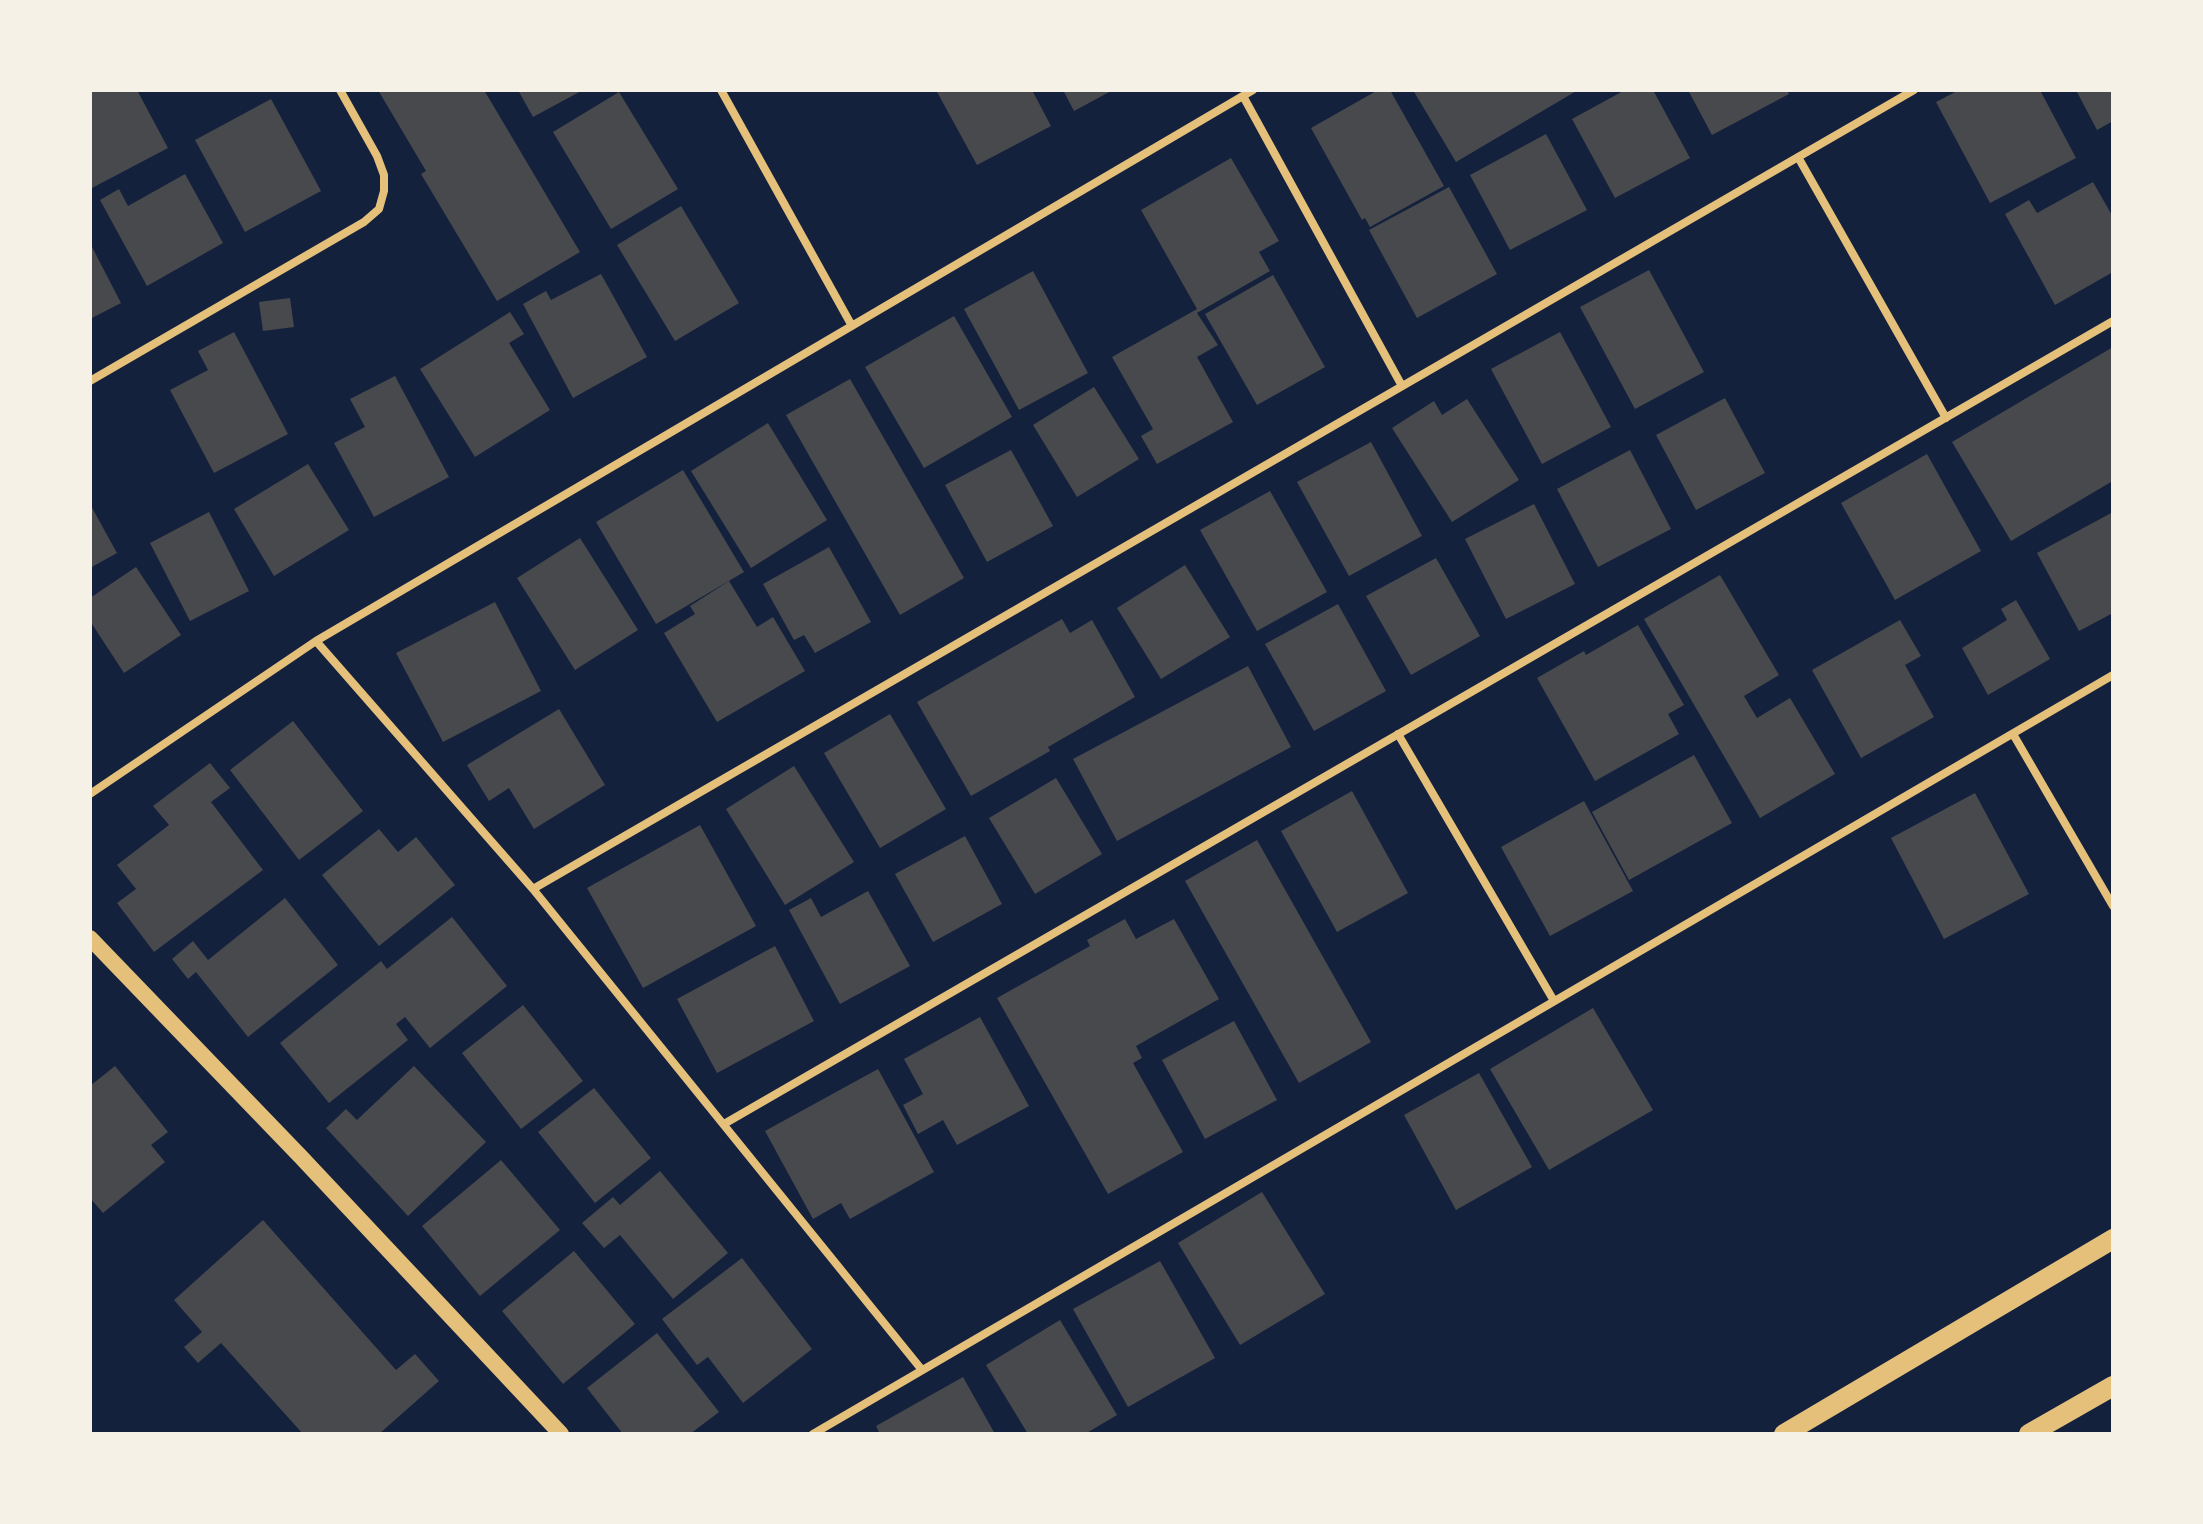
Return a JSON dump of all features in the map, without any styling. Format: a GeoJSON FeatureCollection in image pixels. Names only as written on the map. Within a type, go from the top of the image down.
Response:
{"type":"FeatureCollection","features":[{"type":"Feature","properties":{"kind":"main road"},"geometry":{"type":"LineString","coordinates":[[90,938],[280,1134],[561,1434]]}},
{"type":"Feature","properties":{"kind":"main road"},"geometry":{"type":"LineString","coordinates":[[1784,1434],[2113,1239]]}},
{"type":"Feature","properties":{"kind":"main road"},"geometry":{"type":"LineString","coordinates":[[2029,1434],[2113,1386]]}},
{"type":"Feature","properties":{"kind":"street"},"geometry":{"type":"LineString","coordinates":[[90,381],[364,222],[379,209],[384,175],[377,156],[340,90]]}},
{"type":"Feature","properties":{"kind":"street"},"geometry":{"type":"LineString","coordinates":[[721,90],[852,326]]}},
{"type":"Feature","properties":{"kind":"street"},"geometry":{"type":"LineString","coordinates":[[90,794],[316,641],[1253,90]]}},
{"type":"Feature","properties":{"kind":"street"},"geometry":{"type":"LineString","coordinates":[[533,889],[1914,90]]}},
{"type":"Feature","properties":{"kind":"street"},"geometry":{"type":"LineString","coordinates":[[1243,96],[1402,386]]}},
{"type":"Feature","properties":{"kind":"street"},"geometry":{"type":"LineString","coordinates":[[1798,157],[1946,418]]}},
{"type":"Feature","properties":{"kind":"street"},"geometry":{"type":"LineString","coordinates":[[724,1124],[2113,321]]}},
{"type":"Feature","properties":{"kind":"street"},"geometry":{"type":"LineString","coordinates":[[316,641],[533,889],[922,1370]]}},
{"type":"Feature","properties":{"kind":"street"},"geometry":{"type":"LineString","coordinates":[[813,1434],[2113,675]]}},
{"type":"Feature","properties":{"kind":"street"},"geometry":{"type":"LineString","coordinates":[[1398,734],[1554,1001]]}},
{"type":"Feature","properties":{"kind":"street"},"geometry":{"type":"LineString","coordinates":[[2013,734],[2113,906]]}},
{"type":"Feature","properties":{"kind":"building"},"geometry":{"type":"Polygon","coordinates":[[[90,90],[137,90],[168,148],[92,188],[90,184],[90,90]]]}},
{"type":"Feature","properties":{"kind":"building"},"geometry":{"type":"Polygon","coordinates":[[[378,90],[484,90],[580,252],[497,301],[421,174],[426,171],[378,90]]]}},
{"type":"Feature","properties":{"kind":"building"},"geometry":{"type":"Polygon","coordinates":[[[518,90],[583,90],[533,117],[518,90]]]}},
{"type":"Feature","properties":{"kind":"building"},"geometry":{"type":"Polygon","coordinates":[[[936,90],[1032,90],[1051,126],[977,165],[936,90]]]}},
{"type":"Feature","properties":{"kind":"building"},"geometry":{"type":"Polygon","coordinates":[[[1063,90],[1113,90],[1074,111],[1063,90]]]}},
{"type":"Feature","properties":{"kind":"building"},"geometry":{"type":"Polygon","coordinates":[[[1378,90],[1390,90],[1444,186],[1370,227],[1365,218],[1362,220],[1311,128],[1378,90]]]}},
{"type":"Feature","properties":{"kind":"building"},"geometry":{"type":"Polygon","coordinates":[[[1413,90],[1578,90],[1456,162],[1413,90]]]}},
{"type":"Feature","properties":{"kind":"building"},"geometry":{"type":"Polygon","coordinates":[[[1625,90],[1653,90],[1690,158],[1615,198],[1572,119],[1625,90]]]}},
{"type":"Feature","properties":{"kind":"building"},"geometry":{"type":"Polygon","coordinates":[[[1688,90],[1787,90],[1789,94],[1712,135],[1688,90]]]}},
{"type":"Feature","properties":{"kind":"building"},"geometry":{"type":"Polygon","coordinates":[[[1959,90],[2040,90],[2076,158],[1990,203],[1936,102],[1959,90]]]}},
{"type":"Feature","properties":{"kind":"building"},"geometry":{"type":"Polygon","coordinates":[[[2076,90],[2113,90],[2113,121],[2097,130],[2076,90]]]}},
{"type":"Feature","properties":{"kind":"building"},"geometry":{"type":"Polygon","coordinates":[[[619,92],[678,189],[611,229],[553,132],[619,92]]]}},
{"type":"Feature","properties":{"kind":"building"},"geometry":{"type":"Polygon","coordinates":[[[271,99],[321,191],[245,232],[195,140],[271,99]]]}},
{"type":"Feature","properties":{"kind":"building"},"geometry":{"type":"Polygon","coordinates":[[[1546,134],[1587,210],[1510,250],[1470,175],[1546,134]]]}},
{"type":"Feature","properties":{"kind":"building"},"geometry":{"type":"Polygon","coordinates":[[[1231,158],[1279,241],[1259,252],[1270,271],[1197,313],[1218,345],[1197,357],[1233,422],[1157,464],[1141,436],[1153,429],[1112,357],[1197,309],[1141,210],[1231,158]]]}},
{"type":"Feature","properties":{"kind":"building"},"geometry":{"type":"Polygon","coordinates":[[[185,174],[223,243],[147,286],[100,200],[119,189],[128,206],[185,174]]]}},
{"type":"Feature","properties":{"kind":"building"},"geometry":{"type":"Polygon","coordinates":[[[2093,182],[2113,217],[2113,272],[2055,305],[2005,214],[2029,200],[2037,213],[2093,182]]]}},
{"type":"Feature","properties":{"kind":"building"},"geometry":{"type":"Polygon","coordinates":[[[1449,187],[1497,274],[1417,318],[1369,230],[1449,187]]]}},
{"type":"Feature","properties":{"kind":"building"},"geometry":{"type":"Polygon","coordinates":[[[681,206],[739,303],[675,341],[617,245],[681,206]]]}},
{"type":"Feature","properties":{"kind":"building"},"geometry":{"type":"Polygon","coordinates":[[[90,243],[121,303],[90,319],[90,243]]]}},
{"type":"Feature","properties":{"kind":"building"},"geometry":{"type":"Polygon","coordinates":[[[1649,270],[1704,372],[1635,409],[1580,307],[1649,270]]]}},
{"type":"Feature","properties":{"kind":"building"},"geometry":{"type":"Polygon","coordinates":[[[1033,271],[1088,373],[1019,410],[964,309],[1033,271]]]}},
{"type":"Feature","properties":{"kind":"building"},"geometry":{"type":"Polygon","coordinates":[[[601,274],[647,357],[573,398],[523,304],[546,291],[551,300],[601,274]]]}},
{"type":"Feature","properties":{"kind":"building"},"geometry":{"type":"Polygon","coordinates":[[[1273,275],[1325,367],[1257,405],[1205,314],[1273,275]]]}},
{"type":"Feature","properties":{"kind":"building"},"geometry":{"type":"Polygon","coordinates":[[[290,298],[294,327],[263,331],[259,302],[290,298]]]}},
{"type":"Feature","properties":{"kind":"building"},"geometry":{"type":"Polygon","coordinates":[[[510,312],[524,334],[509,343],[550,410],[475,457],[420,369],[510,312]]]}},
{"type":"Feature","properties":{"kind":"building"},"geometry":{"type":"Polygon","coordinates":[[[954,316],[1012,417],[924,468],[865,367],[954,316]]]}},
{"type":"Feature","properties":{"kind":"building"},"geometry":{"type":"Polygon","coordinates":[[[234,332],[288,434],[214,473],[170,390],[208,370],[198,351],[234,332]]]}},
{"type":"Feature","properties":{"kind":"building"},"geometry":{"type":"Polygon","coordinates":[[[1560,332],[1611,427],[1542,464],[1491,369],[1560,332]]]}},
{"type":"Feature","properties":{"kind":"building"},"geometry":{"type":"Polygon","coordinates":[[[2113,347],[2113,487],[2111,482],[2011,541],[1952,442],[2113,347]]]}},
{"type":"Feature","properties":{"kind":"building"},"geometry":{"type":"Polygon","coordinates":[[[395,376],[449,477],[374,517],[334,443],[365,427],[350,399],[395,376]]]}},
{"type":"Feature","properties":{"kind":"building"},"geometry":{"type":"Polygon","coordinates":[[[850,379],[964,578],[900,615],[786,415],[850,379]]]}},
{"type":"Feature","properties":{"kind":"building"},"geometry":{"type":"Polygon","coordinates":[[[1094,387],[1139,459],[1077,497],[1033,425],[1094,387]]]}},
{"type":"Feature","properties":{"kind":"building"},"geometry":{"type":"Polygon","coordinates":[[[1725,398],[1765,473],[1696,510],[1656,435],[1725,398]]]}},
{"type":"Feature","properties":{"kind":"building"},"geometry":{"type":"Polygon","coordinates":[[[1467,399],[1519,480],[1452,522],[1392,428],[1434,401],[1442,415],[1467,399]]]}},
{"type":"Feature","properties":{"kind":"building"},"geometry":{"type":"Polygon","coordinates":[[[768,423],[827,520],[751,568],[691,471],[768,423]]]}},
{"type":"Feature","properties":{"kind":"building"},"geometry":{"type":"Polygon","coordinates":[[[1371,442],[1422,536],[1349,576],[1297,482],[1371,442]]]}},
{"type":"Feature","properties":{"kind":"building"},"geometry":{"type":"Polygon","coordinates":[[[1011,450],[1053,526],[987,562],[945,485],[1011,450]]]}},
{"type":"Feature","properties":{"kind":"building"},"geometry":{"type":"Polygon","coordinates":[[[1630,450],[1671,529],[1598,567],[1557,489],[1630,450]]]}},
{"type":"Feature","properties":{"kind":"building"},"geometry":{"type":"Polygon","coordinates":[[[1927,454],[1981,551],[1895,600],[1841,503],[1927,454]]]}},
{"type":"Feature","properties":{"kind":"building"},"geometry":{"type":"Polygon","coordinates":[[[308,464],[349,530],[274,576],[234,509],[308,464]]]}},
{"type":"Feature","properties":{"kind":"building"},"geometry":{"type":"Polygon","coordinates":[[[683,470],[744,572],[656,624],[596,522],[683,470]]]}},
{"type":"Feature","properties":{"kind":"building"},"geometry":{"type":"Polygon","coordinates":[[[1270,491],[1327,592],[1257,631],[1200,530],[1270,491]]]}},
{"type":"Feature","properties":{"kind":"building"},"geometry":{"type":"Polygon","coordinates":[[[90,504],[117,553],[90,568],[90,504]]]}},
{"type":"Feature","properties":{"kind":"building"},"geometry":{"type":"Polygon","coordinates":[[[1534,504],[1575,584],[1506,619],[1465,539],[1534,504]]]}},
{"type":"Feature","properties":{"kind":"building"},"geometry":{"type":"Polygon","coordinates":[[[209,512],[249,591],[190,621],[150,543],[209,512]]]}},
{"type":"Feature","properties":{"kind":"building"},"geometry":{"type":"Polygon","coordinates":[[[2113,512],[2113,613],[2079,631],[2037,553],[2113,512]]]}},
{"type":"Feature","properties":{"kind":"building"},"geometry":{"type":"Polygon","coordinates":[[[580,538],[638,630],[575,670],[517,578],[580,538]]]}},
{"type":"Feature","properties":{"kind":"building"},"geometry":{"type":"Polygon","coordinates":[[[829,547],[871,622],[815,653],[804,635],[794,640],[763,584],[829,547]]]}},
{"type":"Feature","properties":{"kind":"building"},"geometry":{"type":"Polygon","coordinates":[[[1436,558],[1480,636],[1411,675],[1366,596],[1436,558]]]}},
{"type":"Feature","properties":{"kind":"building"},"geometry":{"type":"Polygon","coordinates":[[[1185,565],[1230,637],[1161,679],[1117,608],[1185,565]]]}},
{"type":"Feature","properties":{"kind":"building"},"geometry":{"type":"Polygon","coordinates":[[[136,567],[181,635],[124,673],[90,621],[90,598],[136,567]]]}},
{"type":"Feature","properties":{"kind":"building"},"geometry":{"type":"Polygon","coordinates":[[[1720,575],[1779,675],[1744,696],[1757,718],[1790,698],[1835,774],[1760,818],[1644,619],[1720,575]]]}},
{"type":"Feature","properties":{"kind":"building"},"geometry":{"type":"Polygon","coordinates":[[[729,581],[757,627],[773,617],[805,671],[717,722],[664,633],[695,614],[690,606],[729,581]]]}},
{"type":"Feature","properties":{"kind":"building"},"geometry":{"type":"Polygon","coordinates":[[[2016,600],[2050,659],[1988,695],[1962,648],[2007,620],[2001,609],[2016,600]]]}},
{"type":"Feature","properties":{"kind":"building"},"geometry":{"type":"Polygon","coordinates":[[[495,602],[541,691],[443,742],[396,653],[495,602]]]}},
{"type":"Feature","properties":{"kind":"building"},"geometry":{"type":"Polygon","coordinates":[[[1338,604],[1386,691],[1314,731],[1265,644],[1338,604]]]}},
{"type":"Feature","properties":{"kind":"building"},"geometry":{"type":"Polygon","coordinates":[[[1062,619],[1070,633],[1092,620],[1135,697],[971,796],[917,702],[1062,619]]]}},
{"type":"Feature","properties":{"kind":"building"},"geometry":{"type":"Polygon","coordinates":[[[1900,620],[1921,656],[1905,665],[1934,717],[1861,758],[1812,670],[1900,620]]]}},
{"type":"Feature","properties":{"kind":"building"},"geometry":{"type":"Polygon","coordinates":[[[1638,625],[1684,705],[1668,714],[1679,734],[1595,781],[1537,678],[1584,651],[1586,655],[1638,625]]]}},
{"type":"Feature","properties":{"kind":"building"},"geometry":{"type":"Polygon","coordinates":[[[1248,666],[1291,747],[1117,841],[1073,759],[1248,666]]]}},
{"type":"Feature","properties":{"kind":"building"},"geometry":{"type":"Polygon","coordinates":[[[559,709],[605,785],[534,829],[509,788],[489,801],[467,765],[559,709]]]}},
{"type":"Feature","properties":{"kind":"building"},"geometry":{"type":"Polygon","coordinates":[[[890,714],[946,809],[880,848],[824,753],[890,714]]]}},
{"type":"Feature","properties":{"kind":"building"},"geometry":{"type":"Polygon","coordinates":[[[293,721],[363,811],[299,860],[230,770],[293,721]]]}},
{"type":"Feature","properties":{"kind":"building"},"geometry":{"type":"Polygon","coordinates":[[[1694,755],[1732,823],[1629,880],[1592,812],[1694,755]]]}},
{"type":"Feature","properties":{"kind":"building"},"geometry":{"type":"Polygon","coordinates":[[[210,763],[230,788],[211,802],[263,870],[154,952],[117,903],[136,889],[117,865],[169,825],[153,806],[210,763]]]}},
{"type":"Feature","properties":{"kind":"building"},"geometry":{"type":"Polygon","coordinates":[[[794,766],[854,862],[785,905],[726,809],[794,766]]]}},
{"type":"Feature","properties":{"kind":"building"},"geometry":{"type":"Polygon","coordinates":[[[1056,778],[1102,854],[1035,894],[989,818],[1056,778]]]}},
{"type":"Feature","properties":{"kind":"building"},"geometry":{"type":"Polygon","coordinates":[[[1352,791],[1408,893],[1337,932],[1281,831],[1352,791]]]}},
{"type":"Feature","properties":{"kind":"building"},"geometry":{"type":"Polygon","coordinates":[[[1975,793],[2029,894],[1944,939],[1891,838],[1975,793]]]}},
{"type":"Feature","properties":{"kind":"building"},"geometry":{"type":"Polygon","coordinates":[[[1584,801],[1633,891],[1550,936],[1501,847],[1584,801]]]}},
{"type":"Feature","properties":{"kind":"building"},"geometry":{"type":"Polygon","coordinates":[[[700,825],[756,926],[643,988],[587,888],[700,825]]]}},
{"type":"Feature","properties":{"kind":"building"},"geometry":{"type":"Polygon","coordinates":[[[379,829],[398,852],[416,837],[455,885],[379,946],[322,875],[379,829]]]}},
{"type":"Feature","properties":{"kind":"building"},"geometry":{"type":"Polygon","coordinates":[[[965,836],[1002,904],[933,942],[895,874],[965,836]]]}},
{"type":"Feature","properties":{"kind":"building"},"geometry":{"type":"Polygon","coordinates":[[[1257,840],[1371,1042],[1299,1083],[1185,881],[1257,840]]]}},
{"type":"Feature","properties":{"kind":"building"},"geometry":{"type":"Polygon","coordinates":[[[868,891],[910,966],[840,1004],[789,910],[811,898],[821,917],[868,891]]]}},
{"type":"Feature","properties":{"kind":"building"},"geometry":{"type":"Polygon","coordinates":[[[285,898],[338,965],[248,1037],[196,972],[188,979],[172,959],[193,941],[208,960],[285,898]]]}},
{"type":"Feature","properties":{"kind":"building"},"geometry":{"type":"Polygon","coordinates":[[[452,917],[507,986],[430,1048],[405,1017],[396,1024],[408,1040],[329,1103],[280,1043],[381,961],[387,969],[452,917]]]}},
{"type":"Feature","properties":{"kind":"building"},"geometry":{"type":"Polygon","coordinates":[[[1125,919],[1136,939],[1174,919],[1219,999],[1136,1046],[1142,1058],[1133,1063],[1183,1152],[1108,1194],[997,998],[1090,946],[1087,940],[1125,919]]]}},
{"type":"Feature","properties":{"kind":"building"},"geometry":{"type":"Polygon","coordinates":[[[775,946],[814,1021],[717,1073],[677,999],[775,946]]]}},
{"type":"Feature","properties":{"kind":"building"},"geometry":{"type":"Polygon","coordinates":[[[523,1005],[583,1081],[521,1129],[462,1053],[523,1005]]]}},
{"type":"Feature","properties":{"kind":"building"},"geometry":{"type":"Polygon","coordinates":[[[1593,1008],[1653,1110],[1549,1170],[1490,1069],[1593,1008]]]}},
{"type":"Feature","properties":{"kind":"building"},"geometry":{"type":"Polygon","coordinates":[[[980,1017],[1029,1106],[957,1145],[943,1120],[918,1134],[903,1105],[923,1094],[904,1059],[980,1017]]]}},
{"type":"Feature","properties":{"kind":"building"},"geometry":{"type":"Polygon","coordinates":[[[1234,1021],[1277,1100],[1205,1139],[1162,1060],[1234,1021]]]}},
{"type":"Feature","properties":{"kind":"building"},"geometry":{"type":"Polygon","coordinates":[[[115,1066],[168,1132],[151,1145],[165,1162],[103,1213],[90,1198],[90,1086],[115,1066]]]}},
{"type":"Feature","properties":{"kind":"building"},"geometry":{"type":"Polygon","coordinates":[[[414,1066],[486,1142],[408,1216],[326,1128],[346,1109],[357,1120],[414,1066]]]}},
{"type":"Feature","properties":{"kind":"building"},"geometry":{"type":"Polygon","coordinates":[[[878,1069],[934,1172],[850,1219],[841,1203],[813,1219],[765,1131],[878,1069]]]}},
{"type":"Feature","properties":{"kind":"building"},"geometry":{"type":"Polygon","coordinates":[[[1479,1073],[1532,1167],[1456,1210],[1404,1115],[1479,1073]]]}},
{"type":"Feature","properties":{"kind":"building"},"geometry":{"type":"Polygon","coordinates":[[[594,1088],[651,1158],[595,1203],[538,1132],[594,1088]]]}},
{"type":"Feature","properties":{"kind":"building"},"geometry":{"type":"Polygon","coordinates":[[[501,1160],[560,1230],[480,1296],[422,1226],[501,1160]]]}},
{"type":"Feature","properties":{"kind":"building"},"geometry":{"type":"Polygon","coordinates":[[[660,1171],[728,1253],[673,1299],[620,1235],[604,1248],[582,1223],[613,1197],[620,1205],[660,1171]]]}},
{"type":"Feature","properties":{"kind":"building"},"geometry":{"type":"Polygon","coordinates":[[[1262,1192],[1325,1294],[1240,1345],[1178,1243],[1262,1192]]]}},
{"type":"Feature","properties":{"kind":"building"},"geometry":{"type":"Polygon","coordinates":[[[263,1220],[396,1370],[415,1354],[439,1381],[379,1434],[303,1434],[221,1343],[198,1363],[184,1347],[202,1332],[174,1300],[263,1220]]]}},
{"type":"Feature","properties":{"kind":"building"},"geometry":{"type":"Polygon","coordinates":[[[574,1251],[635,1324],[563,1384],[502,1311],[574,1251]]]}},
{"type":"Feature","properties":{"kind":"building"},"geometry":{"type":"Polygon","coordinates":[[[742,1258],[812,1349],[743,1403],[708,1357],[697,1365],[662,1319],[742,1258]]]}},
{"type":"Feature","properties":{"kind":"building"},"geometry":{"type":"Polygon","coordinates":[[[1160,1261],[1215,1358],[1128,1407],[1073,1309],[1160,1261]]]}},
{"type":"Feature","properties":{"kind":"building"},"geometry":{"type":"Polygon","coordinates":[[[1060,1320],[1117,1415],[1085,1434],[1028,1434],[986,1365],[1060,1320]]]}},
{"type":"Feature","properties":{"kind":"building"},"geometry":{"type":"Polygon","coordinates":[[[657,1333],[719,1412],[690,1434],[623,1434],[587,1388],[657,1333]]]}},
{"type":"Feature","properties":{"kind":"building"},"geometry":{"type":"Polygon","coordinates":[[[963,1377],[995,1434],[880,1434],[876,1426],[963,1377]]]}}]}
